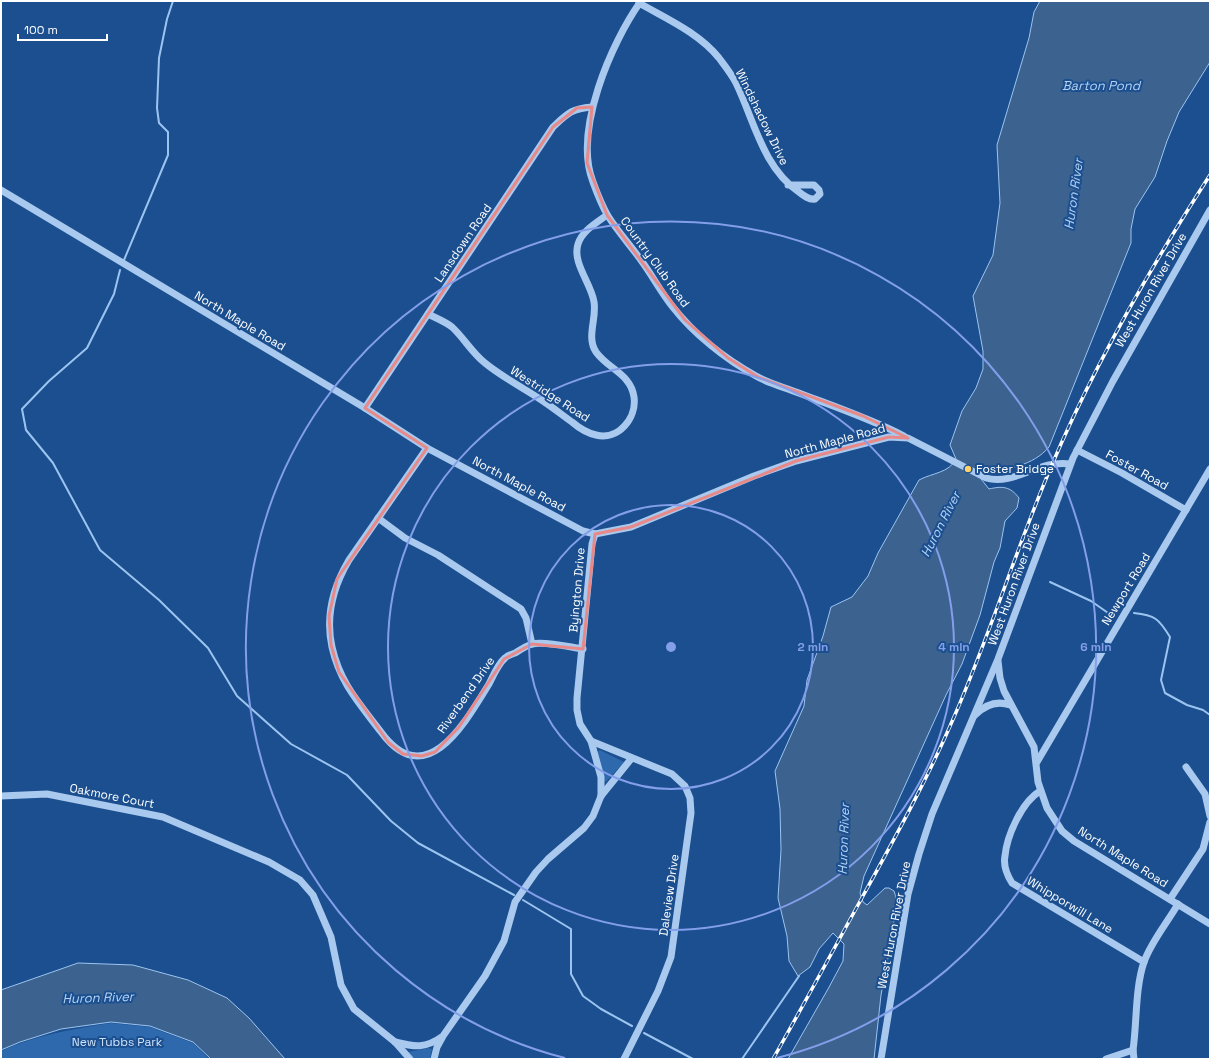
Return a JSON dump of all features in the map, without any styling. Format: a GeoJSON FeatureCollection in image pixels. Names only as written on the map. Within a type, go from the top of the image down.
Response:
{"type":"FeatureCollection","features":[{"type":"Feature","properties":{"kind":"street","name":"Country Club Road"},"geometry":{"type":"LineString","coordinates":[[640,2],[628,21],[608,61],[592,107],[588,135],[587,163],[592,181],[607,215],[642,261],[672,306],[700,335],[728,358],[758,377],[863,416],[908,438]]}},
{"type":"Feature","properties":{"kind":"street","name":"Windshadow Drive"},"geometry":{"type":"LineString","coordinates":[[640,2],[698,38],[719,58],[735,82],[776,172],[788,185]]}},
{"type":"Feature","properties":{"kind":"street","name":"Lansdown Road"},"geometry":{"type":"LineString","coordinates":[[364,408],[553,127],[577,108],[592,107]]}},
{"type":"Feature","properties":{"kind":"street","name":"North Maple Road"},"geometry":{"type":"LineString","coordinates":[[1,190],[364,408],[427,448],[583,531],[595,534],[631,527],[754,476],[796,461],[889,437],[908,438],[986,478],[1002,480],[1043,466],[1061,463],[1070,464]]}},
{"type":"Feature","properties":{"kind":"street","name":"West Huron River Drive"},"geometry":{"type":"LineString","coordinates":[[882,1059],[908,894],[932,814],[998,658],[1070,464],[1144,325],[1210,210]]}},
{"type":"Feature","properties":{"kind":"street","name":"Westridge Road"},"geometry":{"type":"LineString","coordinates":[[428,314],[451,326],[483,362],[542,400],[581,428],[597,436],[608,435],[620,430],[627,425],[633,414],[634,398],[627,378],[603,360],[595,351],[592,341],[594,304],[592,293],[579,264],[576,253],[578,244],[584,233],[607,215]]}},
{"type":"Feature","properties":{"kind":"street","name":"Riverbend Drive"},"geometry":{"type":"LineString","coordinates":[[427,448],[337,579],[331,599],[330,616],[331,645],[339,672],[351,693],[388,742],[403,754],[422,756],[435,752],[459,728],[504,658],[532,644]]}},
{"type":"Feature","properties":{"kind":"street","name":"Foster Road"},"geometry":{"type":"LineString","coordinates":[[1077,450],[1122,473],[1186,510]]}},
{"type":"Feature","properties":{"kind":"street","name":"Newport Road"},"geometry":{"type":"LineString","coordinates":[[1037,762],[1210,469]]}},
{"type":"Feature","properties":{"kind":"street"},"geometry":{"type":"LineString","coordinates":[[378,518],[405,538],[444,559],[521,608],[526,618],[532,644],[583,649]]}},
{"type":"Feature","properties":{"kind":"street","name":"Byington Drive"},"geometry":{"type":"LineString","coordinates":[[595,534],[592,544],[577,710],[580,724],[591,741],[601,777],[601,796]]}},
{"type":"Feature","properties":{"kind":"street","name":"North Maple Road"},"geometry":{"type":"LineString","coordinates":[[998,658],[1000,678],[1010,705],[1018,715],[1034,747],[1040,791],[1053,820],[1062,831],[1074,841],[1210,924]]}},
{"type":"Feature","properties":{"kind":"street"},"geometry":{"type":"LineString","coordinates":[[972,718],[982,708],[995,702],[1010,705]]}},
{"type":"Feature","properties":{"kind":"street","name":"Daleview Drive"},"geometry":{"type":"LineString","coordinates":[[591,741],[631,759],[672,774],[684,786],[690,798],[691,813],[671,957],[658,991],[624,1059]]}},
{"type":"Feature","properties":{"kind":"street"},"geometry":{"type":"LineString","coordinates":[[434,1059],[437,1047],[443,1036],[485,976],[504,941],[515,902],[536,872],[584,828],[593,816],[601,796],[631,759]]}},
{"type":"Feature","properties":{"kind":"street"},"geometry":{"type":"LineString","coordinates":[[1186,767],[1204,794],[1210,816]]}},
{"type":"Feature","properties":{"kind":"street","name":"Whipporwill Lane"},"geometry":{"type":"LineString","coordinates":[[1040,791],[1031,796],[1022,808],[1009,842],[1005,857],[1006,872],[1012,883],[1144,962]]}},
{"type":"Feature","properties":{"kind":"street","name":"Oakmore Court"},"geometry":{"type":"LineString","coordinates":[[1,796],[47,794],[163,817],[286,870],[300,880],[314,895],[331,937],[337,972],[347,998],[362,1018],[395,1042]]}},
{"type":"Feature","properties":{"kind":"street"},"geometry":{"type":"LineString","coordinates":[[1170,899],[1203,849],[1210,822]]}},
{"type":"Feature","properties":{"kind":"street"},"geometry":{"type":"LineString","coordinates":[[1134,1059],[1133,1050],[1144,962],[1156,938],[1178,904]]}},
{"type":"Feature","properties":{"kind":"street"},"geometry":{"type":"LineString","coordinates":[[395,1042],[423,1046],[433,1043],[443,1036]]}},
{"type":"Feature","properties":{"kind":"street"},"geometry":{"type":"LineString","coordinates":[[395,1042],[410,1059]]}},
{"type":"Feature","properties":{"kind":"street"},"geometry":{"type":"LineString","coordinates":[[1106,1059],[1133,1050]]}},
{"type":"Feature","properties":{"kind":"highlighted area"},"geometry":{"type":"Polygon","coordinates":[[[592,107],[587,163],[607,215],[685,320],[728,358],[758,377],[863,416],[908,438],[889,437],[796,461],[631,527],[595,534],[583,649],[532,644],[504,659],[459,727],[435,752],[422,756],[403,754],[388,742],[339,672],[331,645],[329,616],[337,579],[427,448],[365,408],[553,127],[577,108],[592,107]]]}},
{"type":"Feature","properties":{"kind":"green space"},"geometry":{"type":"Polygon","coordinates":[[[600,750],[624,762],[606,782],[604,781],[597,752],[600,750]]]}},
{"type":"Feature","properties":{"kind":"green space","name":"New Tubbs Park"},"geometry":{"type":"Polygon","coordinates":[[[111,1023],[150,1027],[193,1043],[209,1059],[1,1059],[1,1051],[14,1045],[69,1030],[111,1023]]]}},
{"type":"Feature","properties":{"kind":"green space"},"geometry":{"type":"Polygon","coordinates":[[[429,1048],[432,1049],[430,1059],[413,1059],[408,1052],[429,1048]]]}},
{"type":"Feature","properties":{"kind":"water","name":"Barton Pond"},"geometry":{"type":"Polygon","coordinates":[[[1040,1],[1210,1],[1210,62],[1179,112],[1167,141],[1155,177],[1135,209],[1131,229],[1131,243],[1049,447],[1035,459],[1027,463],[984,474],[981,479],[989,489],[1002,487],[1009,489],[1016,494],[1019,498],[1017,508],[1005,521],[1000,548],[994,562],[980,615],[962,664],[946,695],[864,876],[860,893],[863,902],[867,905],[885,888],[889,888],[894,891],[896,897],[893,931],[881,995],[874,1059],[788,1059],[843,961],[844,944],[833,933],[819,949],[810,967],[798,976],[789,961],[787,936],[778,898],[781,850],[780,809],[775,771],[804,706],[807,680],[823,636],[831,607],[852,597],[868,576],[878,553],[919,480],[945,470],[953,464],[956,459],[950,445],[962,411],[976,388],[983,369],[983,351],[973,296],[993,255],[1000,203],[997,145],[1029,38],[1034,12],[1040,1]]]}},
{"type":"Feature","properties":{"kind":"water","name":"Huron River"},"geometry":{"type":"Polygon","coordinates":[[[78,963],[133,965],[188,980],[227,998],[249,1018],[285,1059],[211,1059],[193,1042],[150,1026],[111,1022],[61,1029],[20,1042],[1,1050],[1,990],[78,963]]]}},
{"type":"Feature","properties":{"kind":"waterway"},"geometry":{"type":"LineString","coordinates":[[124,260],[168,155],[168,132],[159,123],[157,108],[159,58],[167,19],[173,1]]}},
{"type":"Feature","properties":{"kind":"waterway"},"geometry":{"type":"LineString","coordinates":[[120,270],[114,294],[87,348],[49,381],[22,409],[26,430],[53,463],[100,550],[159,600],[208,648],[237,696],[291,744],[347,775],[391,821],[418,843],[514,895]]}},
{"type":"Feature","properties":{"kind":"waterway"},"geometry":{"type":"LineString","coordinates":[[1050,582],[1091,601],[1111,615]]}},
{"type":"Feature","properties":{"kind":"waterway"},"geometry":{"type":"LineString","coordinates":[[1134,613],[1147,615],[1156,619],[1163,626],[1170,637],[1161,680],[1165,693],[1187,705],[1203,710],[1210,715]]}},
{"type":"Feature","properties":{"kind":"waterway"},"geometry":{"type":"LineString","coordinates":[[523,900],[571,929],[571,974],[583,996],[601,1009],[632,1026]]}},
{"type":"Feature","properties":{"kind":"waterway"},"geometry":{"type":"LineString","coordinates":[[742,1059],[799,976]]}},
{"type":"Feature","properties":{"kind":"waterway"},"geometry":{"type":"LineString","coordinates":[[644,1033],[693,1059]]}},
{"type":"Feature","properties":{"kind":"railway"},"geometry":{"type":"LineString","coordinates":[[773,1059],[888,850],[944,740],[967,686],[1038,498],[1068,429],[1104,354],[1145,281],[1210,175]]}},
{"type":"Feature","properties":{"kind":"place","name":"Foster Bridge"},"geometry":{"type":"Point","coordinates":[968,469]}}]}
